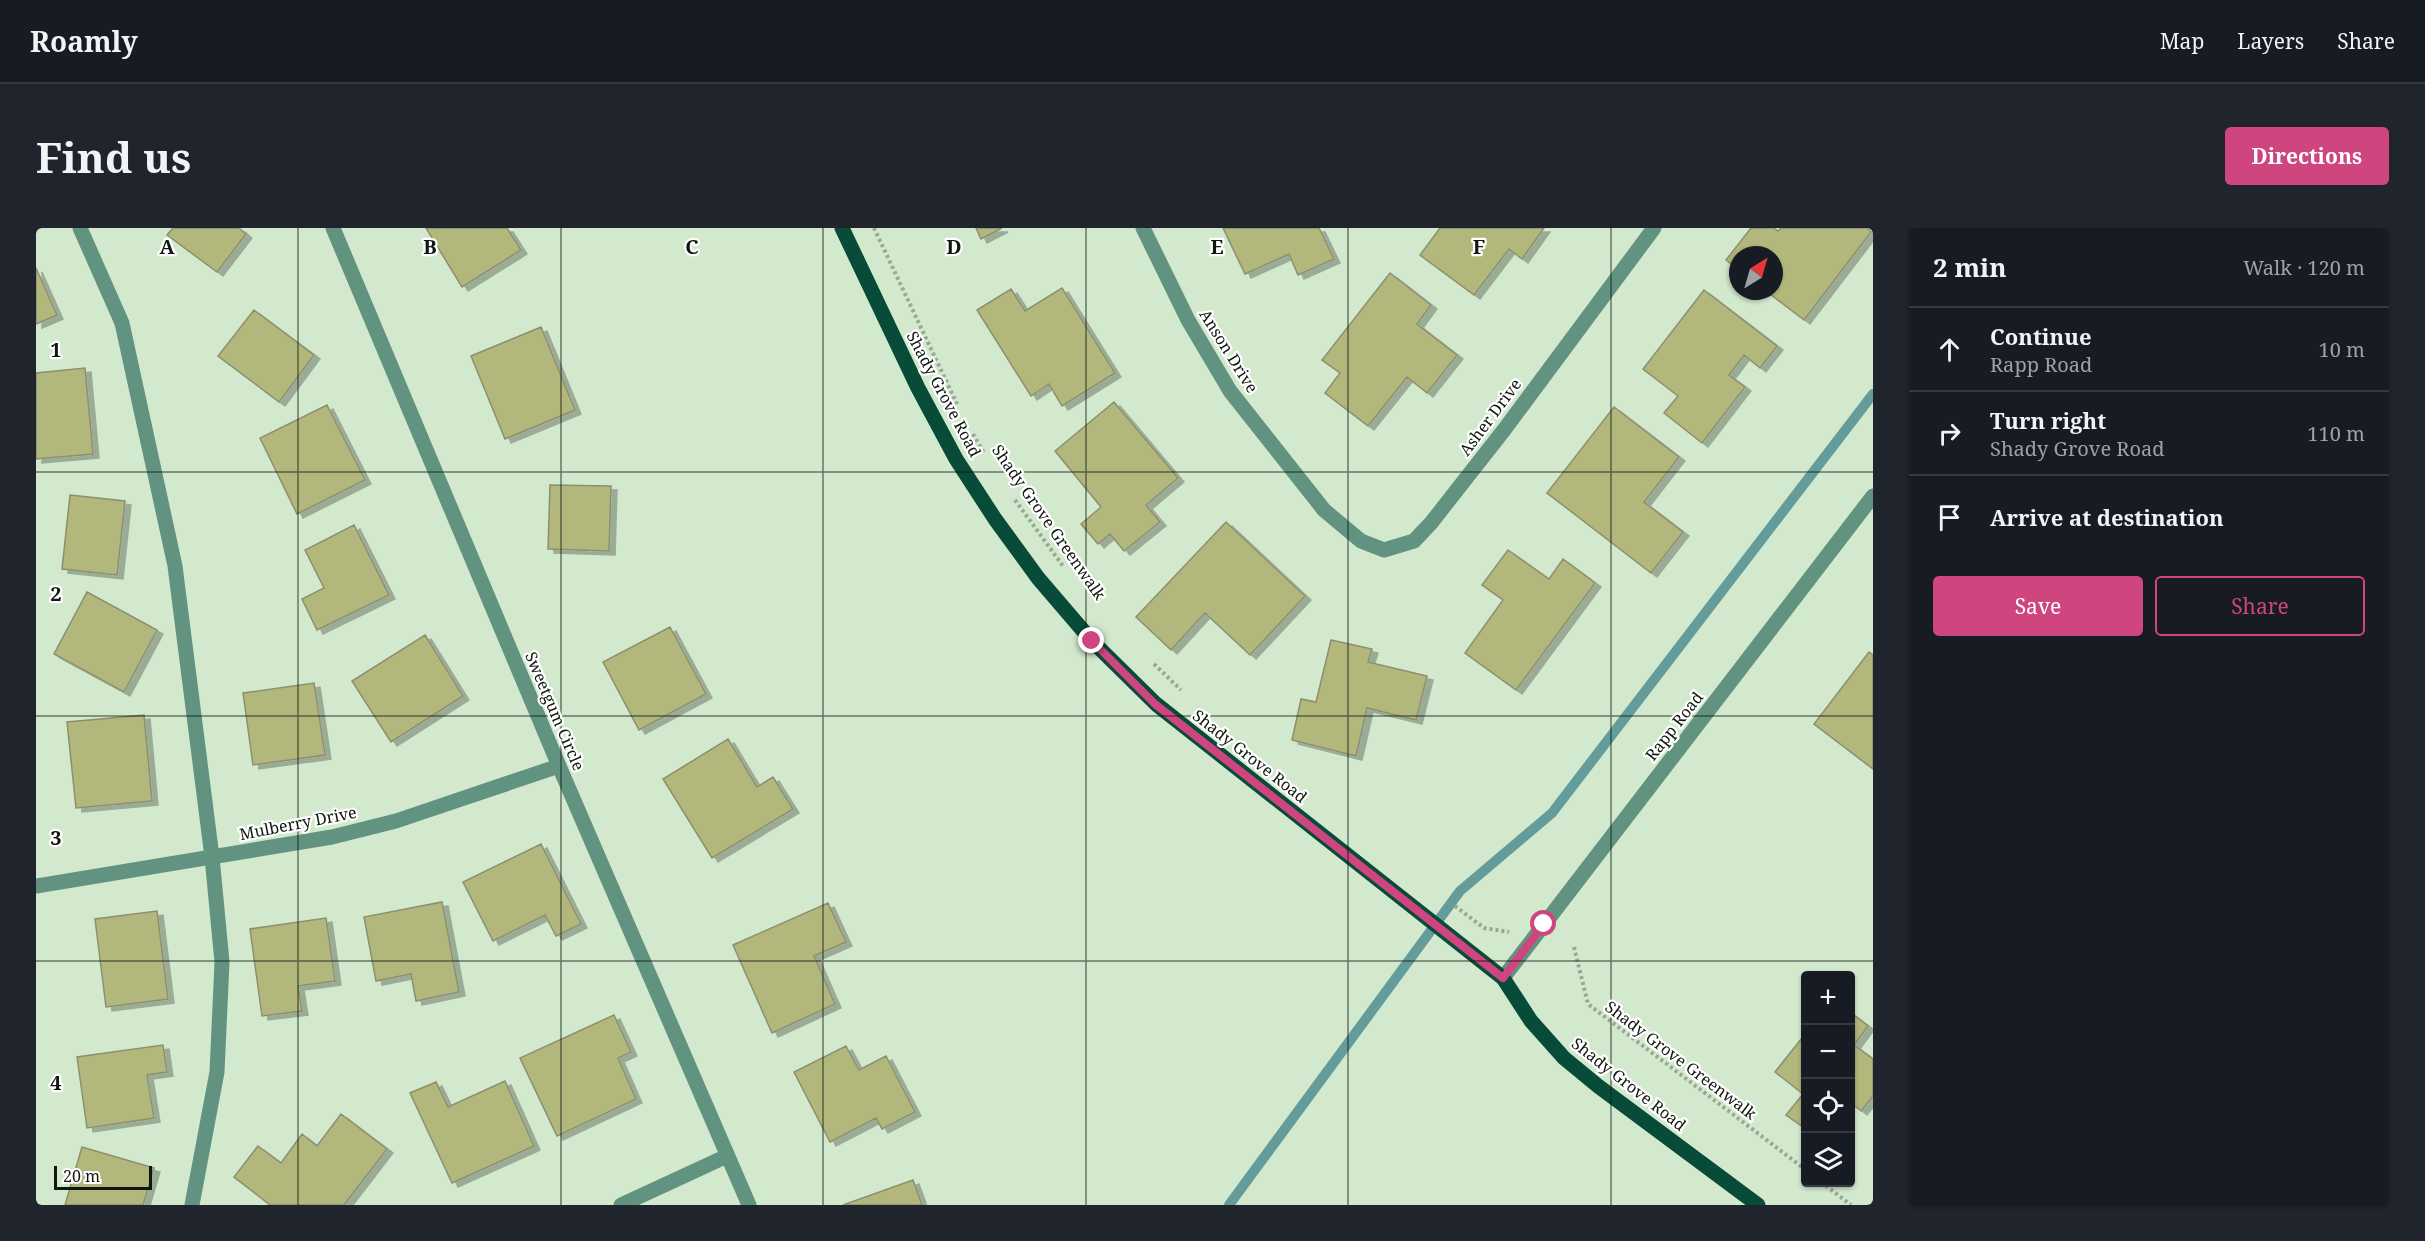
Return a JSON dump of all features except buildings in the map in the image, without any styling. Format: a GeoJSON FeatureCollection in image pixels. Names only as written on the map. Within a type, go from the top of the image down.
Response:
{"type":"FeatureCollection","features":[{"type":"Feature","properties":{"kind":"main road","name":"Shady Grove Road"},"geometry":{"type":"LineString","coordinates":[[842,228],[918,388],[956,459],[994,519],[1038,579],[1092,641],[1155,704],[1503,978],[1531,1021],[1564,1058],[1758,1205]]}},
{"type":"Feature","properties":{"kind":"street"},"geometry":{"type":"LineString","coordinates":[[80,228],[122,323],[175,566],[212,857],[222,962],[217,1072],[192,1205]]}},
{"type":"Feature","properties":{"kind":"street","name":"Sweetgum Circle"},"geometry":{"type":"LineString","coordinates":[[333,228],[559,766],[749,1205]]}},
{"type":"Feature","properties":{"kind":"street","name":"Anson Drive"},"geometry":{"type":"LineString","coordinates":[[1143,228],[1188,320],[1230,391],[1324,510]]}},
{"type":"Feature","properties":{"kind":"street","name":"Asher Drive"},"geometry":{"type":"LineString","coordinates":[[1324,510],[1361,542],[1384,550],[1414,542],[1504,430],[1654,228]]}},
{"type":"Feature","properties":{"kind":"street","name":"Rapp Road"},"geometry":{"type":"LineString","coordinates":[[1503,978],[1873,496]]}},
{"type":"Feature","properties":{"kind":"street","name":"Mulberry Drive"},"geometry":{"type":"LineString","coordinates":[[36,886],[332,837],[396,821],[559,766]]}},
{"type":"Feature","properties":{"kind":"street"},"geometry":{"type":"LineString","coordinates":[[621,1205],[727,1156]]}},
{"type":"Feature","properties":{"kind":"path"},"geometry":{"type":"LineString","coordinates":[[874,228],[958,405]]}},
{"type":"Feature","properties":{"kind":"path","name":"Shady Grove Greenwalk"},"geometry":{"type":"LineString","coordinates":[[969,426],[986,457]]}},
{"type":"Feature","properties":{"kind":"path","name":"Shady Grove Greenwalk"},"geometry":{"type":"LineString","coordinates":[[1011,496],[1066,570]]}},
{"type":"Feature","properties":{"kind":"path"},"geometry":{"type":"LineString","coordinates":[[1153,663],[1187,696]]}},
{"type":"Feature","properties":{"kind":"path"},"geometry":{"type":"LineString","coordinates":[[1478,922],[1484,928],[1513,933]]}},
{"type":"Feature","properties":{"kind":"path","name":"Shady Grove Greenwalk"},"geometry":{"type":"LineString","coordinates":[[1574,947],[1588,1004],[1801,1166]]}},
{"type":"Feature","properties":{"kind":"path"},"geometry":{"type":"LineString","coordinates":[[1828,1187],[1851,1205]]}},
{"type":"Feature","properties":{"kind":"waterway"},"geometry":{"type":"LineString","coordinates":[[1229,1205],[1460,891],[1552,813],[1873,394]]}},
{"type":"Feature","properties":{"kind":"route"},"geometry":{"type":"LineString","coordinates":[[1092,641],[1155,704],[1503,978],[1544,924]]}}]}
